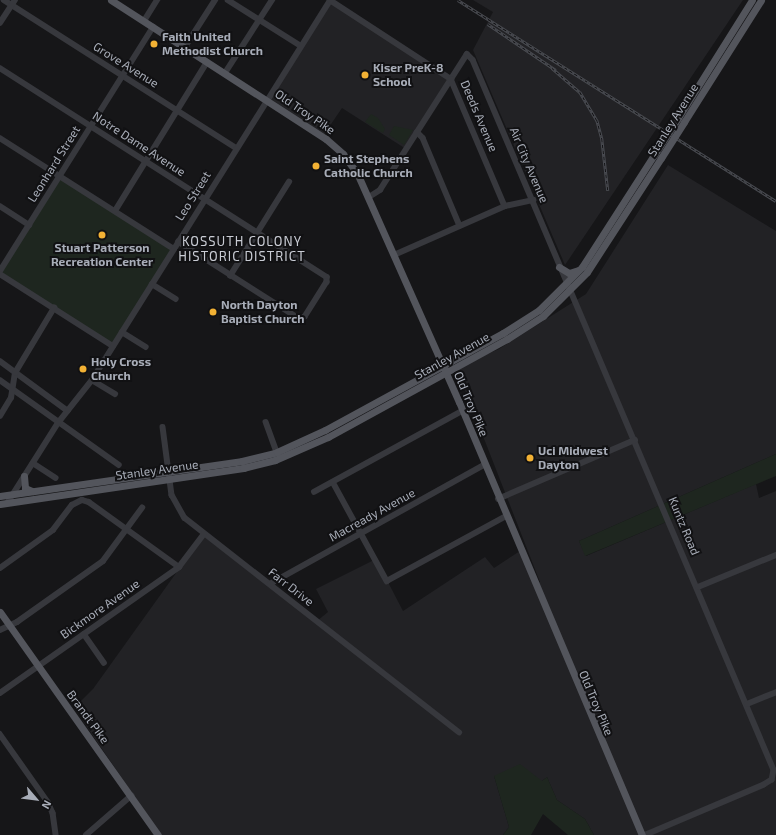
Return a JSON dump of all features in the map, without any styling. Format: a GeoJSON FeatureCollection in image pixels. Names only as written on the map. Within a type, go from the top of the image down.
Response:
{"type":"FeatureCollection","features":[{"type":"Feature","properties":{"kind":"main road","name":"Old Troy Pike"},"geometry":{"type":"LineString","coordinates":[[111,0],[266,99],[335,146],[354,168],[369,197],[444,369],[642,835]]}},
{"type":"Feature","properties":{"kind":"main road","name":"Stanley Avenue"},"geometry":{"type":"LineString","coordinates":[[4,503],[170,475],[242,461],[277,452],[325,430],[518,332],[543,316],[600,255],[752,0]]}},
{"type":"Feature","properties":{"kind":"main road","name":"Stanley Avenue"},"geometry":{"type":"LineString","coordinates":[[681,120],[761,0]]}},
{"type":"Feature","properties":{"kind":"main road","name":"Stanley Avenue"},"geometry":{"type":"LineString","coordinates":[[569,287],[658,157]]}},
{"type":"Feature","properties":{"kind":"main road"},"geometry":{"type":"LineString","coordinates":[[560,267],[569,273],[582,267]]}},
{"type":"Feature","properties":{"kind":"main road","name":"Stanley Avenue"},"geometry":{"type":"LineString","coordinates":[[0,496],[170,475],[243,468],[304,449],[444,369]]}},
{"type":"Feature","properties":{"kind":"main road"},"geometry":{"type":"LineString","coordinates":[[24,476],[25,488],[32,491]]}},
{"type":"Feature","properties":{"kind":"main road","name":"Brandt Pike"},"geometry":{"type":"LineString","coordinates":[[0,612],[158,835]]}},
{"type":"Feature","properties":{"kind":"street","name":"Grove Avenue"},"geometry":{"type":"LineString","coordinates":[[4,0],[13,2],[236,148]]}},
{"type":"Feature","properties":{"kind":"street"},"geometry":{"type":"LineString","coordinates":[[144,21],[157,0]]}},
{"type":"Feature","properties":{"kind":"street"},"geometry":{"type":"LineString","coordinates":[[184,47],[214,0]]}},
{"type":"Feature","properties":{"kind":"street"},"geometry":{"type":"LineString","coordinates":[[228,0],[301,46]]}},
{"type":"Feature","properties":{"kind":"street"},"geometry":{"type":"LineString","coordinates":[[225,73],[272,0]]}},
{"type":"Feature","properties":{"kind":"street","name":"Leo Street"},"geometry":{"type":"LineString","coordinates":[[4,503],[13,494],[58,423],[92,380],[266,99],[330,0]]}},
{"type":"Feature","properties":{"kind":"street","name":"Deeds Avenue"},"geometry":{"type":"LineString","coordinates":[[330,0],[451,79],[505,206]]}},
{"type":"Feature","properties":{"kind":"street"},"geometry":{"type":"LineString","coordinates":[[0,23],[13,2]]}},
{"type":"Feature","properties":{"kind":"street","name":"Leonhard Street"},"geometry":{"type":"LineString","coordinates":[[0,272],[153,27]]}},
{"type":"Feature","properties":{"kind":"street","name":"Air City Avenue"},"geometry":{"type":"LineString","coordinates":[[451,79],[467,54],[473,60],[569,287]]}},
{"type":"Feature","properties":{"kind":"street"},"geometry":{"type":"LineString","coordinates":[[115,211],[208,62]]}},
{"type":"Feature","properties":{"kind":"street","name":"Notre Dame Avenue"},"geometry":{"type":"LineString","coordinates":[[0,68],[327,277],[327,282],[305,317],[301,319],[230,276]]}},
{"type":"Feature","properties":{"kind":"street"},"geometry":{"type":"LineString","coordinates":[[369,197],[380,190],[451,79]]}},
{"type":"Feature","properties":{"kind":"street"},"geometry":{"type":"LineString","coordinates":[[417,132],[423,138],[460,226]]}},
{"type":"Feature","properties":{"kind":"street"},"geometry":{"type":"LineString","coordinates":[[0,138],[174,249]]}},
{"type":"Feature","properties":{"kind":"street"},"geometry":{"type":"LineString","coordinates":[[178,242],[230,276],[289,182]]}},
{"type":"Feature","properties":{"kind":"street"},"geometry":{"type":"LineString","coordinates":[[394,255],[505,206],[533,200]]}},
{"type":"Feature","properties":{"kind":"street"},"geometry":{"type":"LineString","coordinates":[[0,206],[29,225]]}},
{"type":"Feature","properties":{"kind":"street"},"geometry":{"type":"LineString","coordinates":[[0,272],[113,346]]}},
{"type":"Feature","properties":{"kind":"street"},"geometry":{"type":"LineString","coordinates":[[152,284],[176,299]]}},
{"type":"Feature","properties":{"kind":"street","name":"Kuntz Road"},"geometry":{"type":"LineString","coordinates":[[569,287],[772,763],[774,776],[764,785],[646,835]]}},
{"type":"Feature","properties":{"kind":"street"},"geometry":{"type":"LineString","coordinates":[[0,416],[11,398],[15,372],[54,308]]}},
{"type":"Feature","properties":{"kind":"street"},"geometry":{"type":"LineString","coordinates":[[122,332],[146,347]]}},
{"type":"Feature","properties":{"kind":"street"},"geometry":{"type":"LineString","coordinates":[[0,361],[68,411]]}},
{"type":"Feature","properties":{"kind":"street"},"geometry":{"type":"LineString","coordinates":[[0,380],[58,423],[119,465]]}},
{"type":"Feature","properties":{"kind":"street"},"geometry":{"type":"LineString","coordinates":[[92,380],[115,394]]}},
{"type":"Feature","properties":{"kind":"street"},"geometry":{"type":"LineString","coordinates":[[314,492],[462,411]]}},
{"type":"Feature","properties":{"kind":"street"},"geometry":{"type":"LineString","coordinates":[[266,422],[277,452]]}},
{"type":"Feature","properties":{"kind":"street","name":"Farr Drive"},"geometry":{"type":"LineString","coordinates":[[162,427],[177,507],[185,518],[459,732]]}},
{"type":"Feature","properties":{"kind":"street"},"geometry":{"type":"LineString","coordinates":[[498,499],[635,440]]}},
{"type":"Feature","properties":{"kind":"street"},"geometry":{"type":"LineString","coordinates":[[33,463],[56,478]]}},
{"type":"Feature","properties":{"kind":"street","name":"Macready Avenue"},"geometry":{"type":"LineString","coordinates":[[270,584],[484,465]]}},
{"type":"Feature","properties":{"kind":"street"},"geometry":{"type":"LineString","coordinates":[[333,482],[387,581],[506,516]]}},
{"type":"Feature","properties":{"kind":"street"},"geometry":{"type":"LineString","coordinates":[[0,568],[54,530],[72,505],[78,500],[89,502],[179,567]]}},
{"type":"Feature","properties":{"kind":"street"},"geometry":{"type":"LineString","coordinates":[[0,630],[10,626],[103,560],[142,508]]}},
{"type":"Feature","properties":{"kind":"street","name":"Bickmore Avenue"},"geometry":{"type":"LineString","coordinates":[[0,693],[179,567],[204,534]]}},
{"type":"Feature","properties":{"kind":"street"},"geometry":{"type":"LineString","coordinates":[[698,588],[776,554]]}},
{"type":"Feature","properties":{"kind":"street"},"geometry":{"type":"LineString","coordinates":[[84,634],[104,663]]}},
{"type":"Feature","properties":{"kind":"street"},"geometry":{"type":"LineString","coordinates":[[747,704],[776,692]]}},
{"type":"Feature","properties":{"kind":"street"},"geometry":{"type":"LineString","coordinates":[[0,734],[48,802],[53,813],[56,835]]}},
{"type":"Feature","properties":{"kind":"street"},"geometry":{"type":"LineString","coordinates":[[86,835],[131,796]]}},
{"type":"Feature","properties":{"kind":"shaded area","name":"Kiser PreK-8 School"},"geometry":{"type":"Polygon","coordinates":[[[330,0],[451,79],[406,149],[342,108],[323,136],[266,99],[330,0]]]}},
{"type":"Feature","properties":{"kind":"shaded area"},"geometry":{"type":"Polygon","coordinates":[[[473,0],[743,0],[565,265],[473,50],[493,12],[473,0]]]}},
{"type":"Feature","properties":{"kind":"shaded area"},"geometry":{"type":"Polygon","coordinates":[[[371,114],[378,118],[385,129],[383,133],[365,122],[371,114]]]}},
{"type":"Feature","properties":{"kind":"shaded area"},"geometry":{"type":"Polygon","coordinates":[[[394,126],[413,130],[404,145],[389,135],[394,126]]]}},
{"type":"Feature","properties":{"kind":"shaded area"},"geometry":{"type":"Polygon","coordinates":[[[668,165],[776,231],[776,454],[579,541],[586,556],[756,484],[759,498],[776,491],[776,835],[594,835],[585,819],[557,800],[547,777],[542,781],[494,776],[509,827],[503,835],[161,835],[74,708],[93,689],[204,534],[317,621],[328,612],[316,589],[376,559],[403,611],[485,557],[494,568],[520,551],[535,585],[540,582],[456,367],[499,349],[586,294],[668,165]]]}},
{"type":"Feature","properties":{"kind":"shaded area"},"geometry":{"type":"Polygon","coordinates":[[[59,176],[174,248],[114,345],[0,274],[0,270],[59,176]]]}},
{"type":"Feature","properties":{"kind":"shaded area"},"geometry":{"type":"Polygon","coordinates":[[[776,454],[776,476],[585,556],[579,541],[776,454]]]}},
{"type":"Feature","properties":{"kind":"shaded area"},"geometry":{"type":"Polygon","coordinates":[[[520,764],[542,781],[547,777],[557,800],[585,819],[594,835],[568,835],[543,814],[531,835],[503,835],[509,827],[494,776],[520,764]]]}},
{"type":"Feature","properties":{"kind":"railway"},"geometry":{"type":"LineString","coordinates":[[458,0],[776,201]]}},
{"type":"Feature","properties":{"kind":"railway"},"geometry":{"type":"LineString","coordinates":[[488,24],[556,70]]}},
{"type":"Feature","properties":{"kind":"railway"},"geometry":{"type":"LineString","coordinates":[[552,68],[580,92],[597,120],[602,139],[608,191]]}},
{"type":"Feature","properties":{"kind":"place","name":"Faith United Methodist Church"},"geometry":{"type":"Point","coordinates":[154,44]}},
{"type":"Feature","properties":{"kind":"place","name":"Kiser PreK-8 School"},"geometry":{"type":"Point","coordinates":[365,75]}},
{"type":"Feature","properties":{"kind":"place","name":"Saint Stephens Catholic Church"},"geometry":{"type":"Point","coordinates":[316,166]}},
{"type":"Feature","properties":{"kind":"place","name":"Stuart Patterson Recreation Center"},"geometry":{"type":"Point","coordinates":[102,235]}},
{"type":"Feature","properties":{"kind":"place","name":"North Dayton Baptist Church"},"geometry":{"type":"Point","coordinates":[213,312]}},
{"type":"Feature","properties":{"kind":"place","name":"Holy Cross Church"},"geometry":{"type":"Point","coordinates":[83,369]}},
{"type":"Feature","properties":{"kind":"place","name":"Uci Midwest Dayton"},"geometry":{"type":"Point","coordinates":[530,458]}},
{"type":"Feature","properties":{"kind":"district","name":"KOSSUTH COLONY HISTORIC DISTRICT"},"geometry":{"type":"Point","coordinates":[242,250]}}]}
